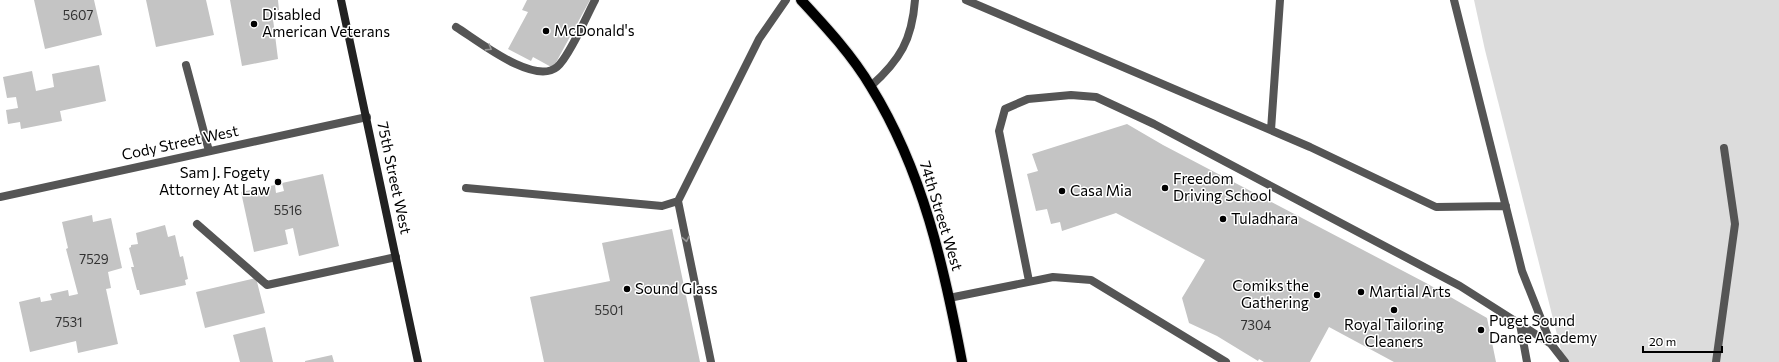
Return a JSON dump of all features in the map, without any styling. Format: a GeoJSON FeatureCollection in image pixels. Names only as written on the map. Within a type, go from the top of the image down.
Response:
{"type":"FeatureCollection","features":[{"type":"Feature","properties":{"kind":"main road","name":"74th Street West"},"geometry":{"type":"LineString","coordinates":[[801,0],[835,36],[871,86],[892,123],[910,163],[934,235],[962,362]]}},
{"type":"Feature","properties":{"kind":"street","name":"75th Street West"},"geometry":{"type":"LineString","coordinates":[[341,0],[418,362]]}},
{"type":"Feature","properties":{"kind":"street"},"geometry":{"type":"LineString","coordinates":[[456,28],[514,64],[531,71],[547,71],[557,67],[565,57],[595,0]]}},
{"type":"Feature","properties":{"kind":"street"},"geometry":{"type":"LineString","coordinates":[[711,362],[678,201],[759,39],[786,0]]}},
{"type":"Feature","properties":{"kind":"street"},"geometry":{"type":"LineString","coordinates":[[871,86],[890,69],[905,45],[916,0]]}},
{"type":"Feature","properties":{"kind":"street"},"geometry":{"type":"LineString","coordinates":[[966,0],[1271,130],[1436,207],[1506,206]]}},
{"type":"Feature","properties":{"kind":"street"},"geometry":{"type":"LineString","coordinates":[[1271,130],[1280,0]]}},
{"type":"Feature","properties":{"kind":"street"},"geometry":{"type":"LineString","coordinates":[[1454,0],[1522,271],[1551,344],[1565,362]]}},
{"type":"Feature","properties":{"kind":"street"},"geometry":{"type":"LineString","coordinates":[[186,65],[209,151]]}},
{"type":"Feature","properties":{"kind":"street"},"geometry":{"type":"LineString","coordinates":[[1029,281],[999,131],[1005,109],[1028,99],[1071,95],[1096,97],[1154,124],[1460,286],[1551,344]]}},
{"type":"Feature","properties":{"kind":"street","name":"Cody Street West"},"geometry":{"type":"LineString","coordinates":[[0,197],[367,117]]}},
{"type":"Feature","properties":{"kind":"street"},"geometry":{"type":"LineString","coordinates":[[1716,362],[1735,224],[1724,148]]}},
{"type":"Feature","properties":{"kind":"street"},"geometry":{"type":"LineString","coordinates":[[466,188],[662,206],[678,201]]}},
{"type":"Feature","properties":{"kind":"street"},"geometry":{"type":"LineString","coordinates":[[197,224],[267,286],[396,256]]}},
{"type":"Feature","properties":{"kind":"street"},"geometry":{"type":"LineString","coordinates":[[949,298],[1053,277],[1091,280],[1226,362]]}},
{"type":"Feature","properties":{"kind":"street"},"geometry":{"type":"LineString","coordinates":[[1520,324],[1527,362]]}},
{"type":"Feature","properties":{"kind":"shaded area"},"geometry":{"type":"Polygon","coordinates":[[[1474,0],[1779,0],[1779,362],[1564,362],[1485,50],[1474,0]]]}},
{"type":"Feature","properties":{"kind":"building"},"geometry":{"type":"Polygon","coordinates":[[[34,0],[94,0],[102,35],[45,49],[34,0]]]}},
{"type":"Feature","properties":{"kind":"building"},"geometry":{"type":"Polygon","coordinates":[[[146,0],[206,0],[214,35],[156,47],[146,0]]]}},
{"type":"Feature","properties":{"kind":"building","name":"Disabled American Veterans"},"geometry":{"type":"Polygon","coordinates":[[[230,0],[278,0],[279,10],[272,11],[278,59],[242,66],[230,0]]]}},
{"type":"Feature","properties":{"kind":"building","name":"McDonald's"},"geometry":{"type":"Polygon","coordinates":[[[527,0],[590,0],[553,68],[533,57],[531,61],[508,49],[528,12],[522,10],[527,0]]]}},
{"type":"Feature","properties":{"kind":"building"},"geometry":{"type":"Polygon","coordinates":[[[99,65],[106,101],[60,111],[62,121],[21,129],[20,122],[8,124],[6,110],[18,108],[16,97],[7,98],[3,77],[32,71],[36,91],[54,87],[52,74],[99,65]]]}},
{"type":"Feature","properties":{"kind":"building"},"geometry":{"type":"Polygon","coordinates":[[[1127,124],[1163,145],[1426,283],[1487,318],[1496,362],[1394,362],[1329,327],[1310,362],[1264,362],[1259,359],[1258,361],[1217,336],[1189,323],[1182,298],[1205,260],[1116,213],[1062,231],[1060,222],[1051,224],[1047,209],[1036,211],[1027,174],[1038,171],[1032,154],[1127,124]]]}},
{"type":"Feature","properties":{"kind":"building"},"geometry":{"type":"Polygon","coordinates":[[[323,174],[339,246],[299,256],[293,228],[285,230],[288,244],[254,252],[241,192],[275,185],[276,193],[284,191],[282,183],[323,174]]]}},
{"type":"Feature","properties":{"kind":"building"},"geometry":{"type":"Polygon","coordinates":[[[92,215],[93,222],[111,218],[122,268],[108,272],[111,288],[106,289],[118,344],[78,353],[76,341],[30,352],[19,302],[40,297],[41,302],[52,300],[50,294],[68,290],[69,296],[78,294],[66,249],[68,248],[62,222],[92,215]]]}},
{"type":"Feature","properties":{"kind":"building"},"geometry":{"type":"Polygon","coordinates":[[[165,225],[168,237],[175,235],[180,257],[183,256],[188,279],[185,280],[186,285],[140,295],[139,290],[137,290],[131,267],[134,267],[129,248],[131,245],[138,244],[136,233],[165,225]]]}},
{"type":"Feature","properties":{"kind":"building","name":"Sound Glass"},"geometry":{"type":"Polygon","coordinates":[[[672,229],[700,362],[544,362],[530,297],[610,281],[602,243],[672,229]]]}},
{"type":"Feature","properties":{"kind":"building"},"geometry":{"type":"Polygon","coordinates":[[[256,278],[265,313],[205,328],[196,292],[256,278]]]}},
{"type":"Feature","properties":{"kind":"building"},"geometry":{"type":"Polygon","coordinates":[[[265,327],[273,362],[240,362],[233,335],[265,327]]]}},
{"type":"Feature","properties":{"kind":"building"},"geometry":{"type":"Polygon","coordinates":[[[332,355],[334,362],[305,362],[305,361],[332,355]]]}},
{"type":"Feature","properties":{"kind":"place","name":"Disabled American Veterans"},"geometry":{"type":"Point","coordinates":[254,24]}},
{"type":"Feature","properties":{"kind":"place","name":"McDonald's"},"geometry":{"type":"Point","coordinates":[546,31]}},
{"type":"Feature","properties":{"kind":"place","name":"Sam J. Fogety Attorney At Law"},"geometry":{"type":"Point","coordinates":[278,182]}},
{"type":"Feature","properties":{"kind":"place","name":"Freedom Driving School"},"geometry":{"type":"Point","coordinates":[1165,188]}},
{"type":"Feature","properties":{"kind":"place","name":"Casa Mia"},"geometry":{"type":"Point","coordinates":[1062,191]}},
{"type":"Feature","properties":{"kind":"place","name":"Tuladhara"},"geometry":{"type":"Point","coordinates":[1223,219]}},
{"type":"Feature","properties":{"kind":"place","name":"Sound Glass"},"geometry":{"type":"Point","coordinates":[627,289]}},
{"type":"Feature","properties":{"kind":"place","name":"Martial Arts"},"geometry":{"type":"Point","coordinates":[1361,292]}},
{"type":"Feature","properties":{"kind":"place","name":"Comiks the Gathering"},"geometry":{"type":"Point","coordinates":[1317,295]}},
{"type":"Feature","properties":{"kind":"place","name":"Royal Tailoring Cleaners"},"geometry":{"type":"Point","coordinates":[1394,310]}},
{"type":"Feature","properties":{"kind":"place","name":"Puget Sound Dance Academy"},"geometry":{"type":"Point","coordinates":[1481,330]}}]}
